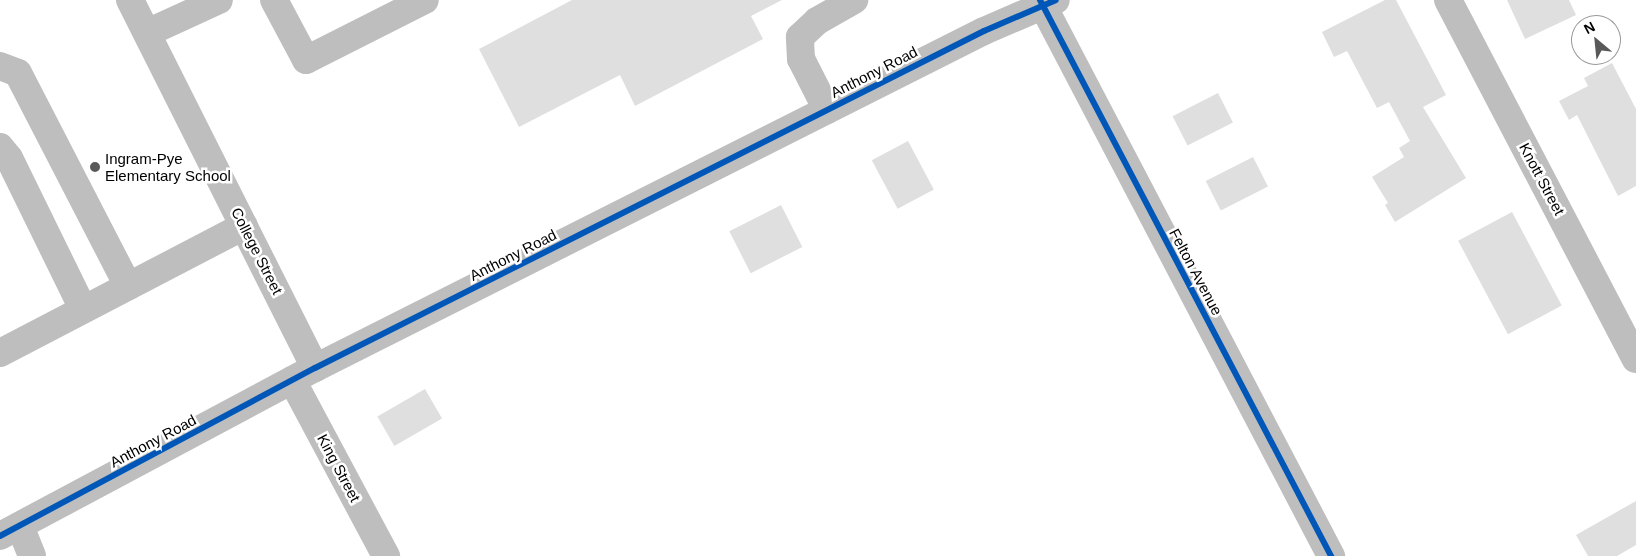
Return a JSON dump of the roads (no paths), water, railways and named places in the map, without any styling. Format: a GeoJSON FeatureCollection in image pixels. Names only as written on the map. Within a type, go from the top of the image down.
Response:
{"type":"FeatureCollection","features":[{"type":"Feature","properties":{"kind":"street","name":"College Street"},"geometry":{"type":"LineString","coordinates":[[130,0],[244,226],[304,374]]}},
{"type":"Feature","properties":{"kind":"street"},"geometry":{"type":"LineString","coordinates":[[147,33],[219,0]]}},
{"type":"Feature","properties":{"kind":"street"},"geometry":{"type":"LineString","coordinates":[[274,0],[306,60],[425,0]]}},
{"type":"Feature","properties":{"kind":"street"},"geometry":{"type":"LineString","coordinates":[[827,110],[801,58],[800,37],[817,20],[854,0]]}},
{"type":"Feature","properties":{"kind":"street","name":"Knott Street"},"geometry":{"type":"LineString","coordinates":[[1448,0],[1636,359]]}},
{"type":"Feature","properties":{"kind":"street","name":"Anthony Road"},"geometry":{"type":"LineString","coordinates":[[10,531],[304,374],[984,31],[1046,2]]}},
{"type":"Feature","properties":{"kind":"street","name":"Felton Avenue"},"geometry":{"type":"LineString","coordinates":[[1046,2],[1331,556]]}},
{"type":"Feature","properties":{"kind":"street"},"geometry":{"type":"LineString","coordinates":[[0,66],[18,73],[128,286]]}},
{"type":"Feature","properties":{"kind":"street"},"geometry":{"type":"LineString","coordinates":[[0,147],[9,158],[84,309]]}},
{"type":"Feature","properties":{"kind":"street"},"geometry":{"type":"LineString","coordinates":[[0,353],[244,226]]}},
{"type":"Feature","properties":{"kind":"street","name":"King Street"},"geometry":{"type":"LineString","coordinates":[[304,374],[386,556]]}},
{"type":"Feature","properties":{"kind":"street"},"geometry":{"type":"LineString","coordinates":[[10,531],[32,556]]}},
{"type":"Feature","properties":{"kind":"place","name":"Ingram-Pye Elementary School"},"geometry":{"type":"Point","coordinates":[95,167]}}]}
